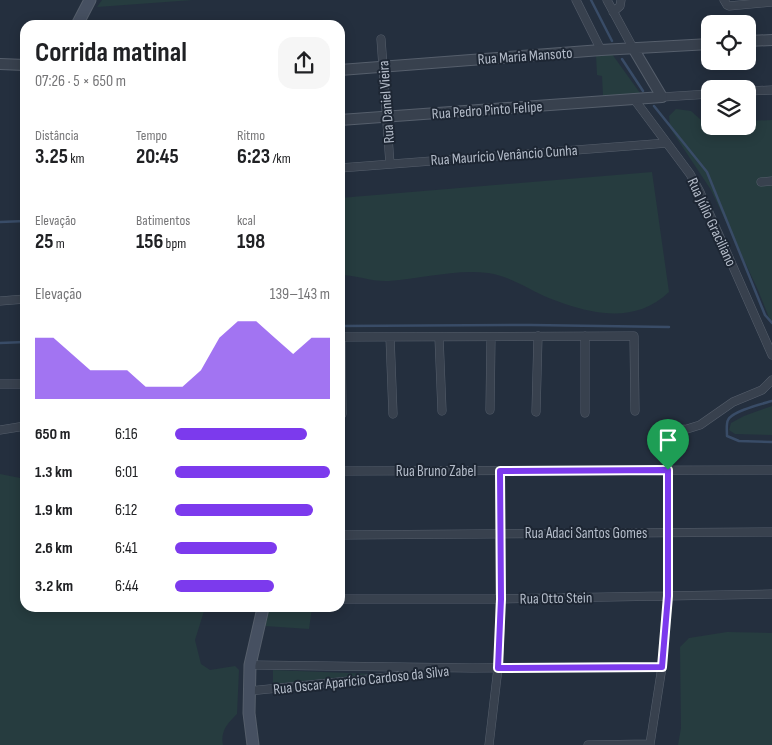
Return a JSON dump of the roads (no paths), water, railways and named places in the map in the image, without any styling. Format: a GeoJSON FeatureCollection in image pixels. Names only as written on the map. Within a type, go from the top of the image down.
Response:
{"type":"FeatureCollection","features":[{"type":"Feature","properties":{"kind":"main road"},"geometry":{"type":"LineString","coordinates":[[80,20],[90,0]]}},
{"type":"Feature","properties":{"kind":"main road"},"geometry":{"type":"LineString","coordinates":[[253,745],[249,713],[250,665],[262,612]]}},
{"type":"Feature","properties":{"kind":"street"},"geometry":{"type":"LineString","coordinates":[[576,0],[601,50]]}},
{"type":"Feature","properties":{"kind":"street"},"geometry":{"type":"LineString","coordinates":[[613,12],[620,6],[620,0],[626,0]]}},
{"type":"Feature","properties":{"kind":"street"},"geometry":{"type":"LineString","coordinates":[[724,0],[729,6],[772,2]]}},
{"type":"Feature","properties":{"kind":"street"},"geometry":{"type":"LineString","coordinates":[[610,1],[613,12],[662,97],[701,95]]}},
{"type":"Feature","properties":{"kind":"street","name":"Rua Daniel Vieira"},"geometry":{"type":"LineString","coordinates":[[382,39],[390,164]]}},
{"type":"Feature","properties":{"kind":"street"},"geometry":{"type":"LineString","coordinates":[[756,41],[772,40]]}},
{"type":"Feature","properties":{"kind":"street","name":"Rua Maria Mansoto"},"geometry":{"type":"LineString","coordinates":[[345,70],[601,50],[701,44]]}},
{"type":"Feature","properties":{"kind":"street"},"geometry":{"type":"LineString","coordinates":[[0,64],[20,65]]}},
{"type":"Feature","properties":{"kind":"street"},"geometry":{"type":"LineString","coordinates":[[756,91],[772,90]]}},
{"type":"Feature","properties":{"kind":"street","name":"Rua Pedro Pinto Felipe"},"geometry":{"type":"LineString","coordinates":[[345,120],[662,97]]}},
{"type":"Feature","properties":{"kind":"street","name":"Rua Júlio Graciliano"},"geometry":{"type":"LineString","coordinates":[[634,99],[690,174],[700,192],[772,356]]}},
{"type":"Feature","properties":{"kind":"street","name":"Rua Maurício Venâncio Cunha"},"geometry":{"type":"LineString","coordinates":[[345,168],[667,142]]}},
{"type":"Feature","properties":{"kind":"street"},"geometry":{"type":"LineString","coordinates":[[761,182],[772,181]]}},
{"type":"Feature","properties":{"kind":"street"},"geometry":{"type":"LineString","coordinates":[[0,301],[20,299]]}},
{"type":"Feature","properties":{"kind":"street"},"geometry":{"type":"LineString","coordinates":[[536,412],[538,336]]}},
{"type":"Feature","properties":{"kind":"street"},"geometry":{"type":"LineString","coordinates":[[585,336],[585,413]]}},
{"type":"Feature","properties":{"kind":"street"},"geometry":{"type":"LineString","coordinates":[[345,337],[634,336],[635,411]]}},
{"type":"Feature","properties":{"kind":"street"},"geometry":{"type":"LineString","coordinates":[[390,337],[393,414]]}},
{"type":"Feature","properties":{"kind":"street"},"geometry":{"type":"LineString","coordinates":[[439,337],[442,411]]}},
{"type":"Feature","properties":{"kind":"street"},"geometry":{"type":"LineString","coordinates":[[490,410],[491,337]]}},
{"type":"Feature","properties":{"kind":"street"},"geometry":{"type":"LineString","coordinates":[[588,745],[650,744],[662,667],[668,596],[668,440],[670,432],[700,425],[734,402],[762,390],[772,380]]}},
{"type":"Feature","properties":{"kind":"street"},"geometry":{"type":"LineString","coordinates":[[0,384],[20,384]]}},
{"type":"Feature","properties":{"kind":"street"},"geometry":{"type":"LineString","coordinates":[[0,430],[20,427]]}},
{"type":"Feature","properties":{"kind":"street","name":"Rua Bruno Zabel"},"geometry":{"type":"LineString","coordinates":[[345,471],[772,470]]}},
{"type":"Feature","properties":{"kind":"street"},"geometry":{"type":"LineString","coordinates":[[489,745],[498,668],[501,599],[500,471]]}},
{"type":"Feature","properties":{"kind":"street","name":"Rua Adaci Santos Gomes"},"geometry":{"type":"LineString","coordinates":[[345,535],[772,532]]}},
{"type":"Feature","properties":{"kind":"street","name":"Rua Otto Stein"},"geometry":{"type":"LineString","coordinates":[[345,599],[501,599],[772,594]]}},
{"type":"Feature","properties":{"kind":"street","name":"Rua Oscar Aparício Cardoso da Silva"},"geometry":{"type":"LineString","coordinates":[[250,665],[472,668],[662,667]]}},
{"type":"Feature","properties":{"kind":"street","name":"Rua Oscar Aparício Cardoso da Silva"},"geometry":{"type":"LineString","coordinates":[[249,691],[472,668]]}},
{"type":"Feature","properties":{"kind":"waterway"},"geometry":{"type":"LineString","coordinates":[[591,0],[612,41]]}},
{"type":"Feature","properties":{"kind":"waterway"},"geometry":{"type":"LineString","coordinates":[[622,59],[643,91]]}},
{"type":"Feature","properties":{"kind":"waterway"},"geometry":{"type":"LineString","coordinates":[[654,106],[707,172],[765,315],[772,323]]}},
{"type":"Feature","properties":{"kind":"waterway"},"geometry":{"type":"LineString","coordinates":[[0,222],[20,221]]}},
{"type":"Feature","properties":{"kind":"waterway"},"geometry":{"type":"LineString","coordinates":[[345,326],[531,325],[669,327]]}},
{"type":"Feature","properties":{"kind":"waterway"},"geometry":{"type":"LineString","coordinates":[[0,343],[20,342]]}},
{"type":"Feature","properties":{"kind":"waterway"},"geometry":{"type":"LineString","coordinates":[[772,401],[735,414],[727,423],[727,436],[739,441],[772,442]]}}]}
